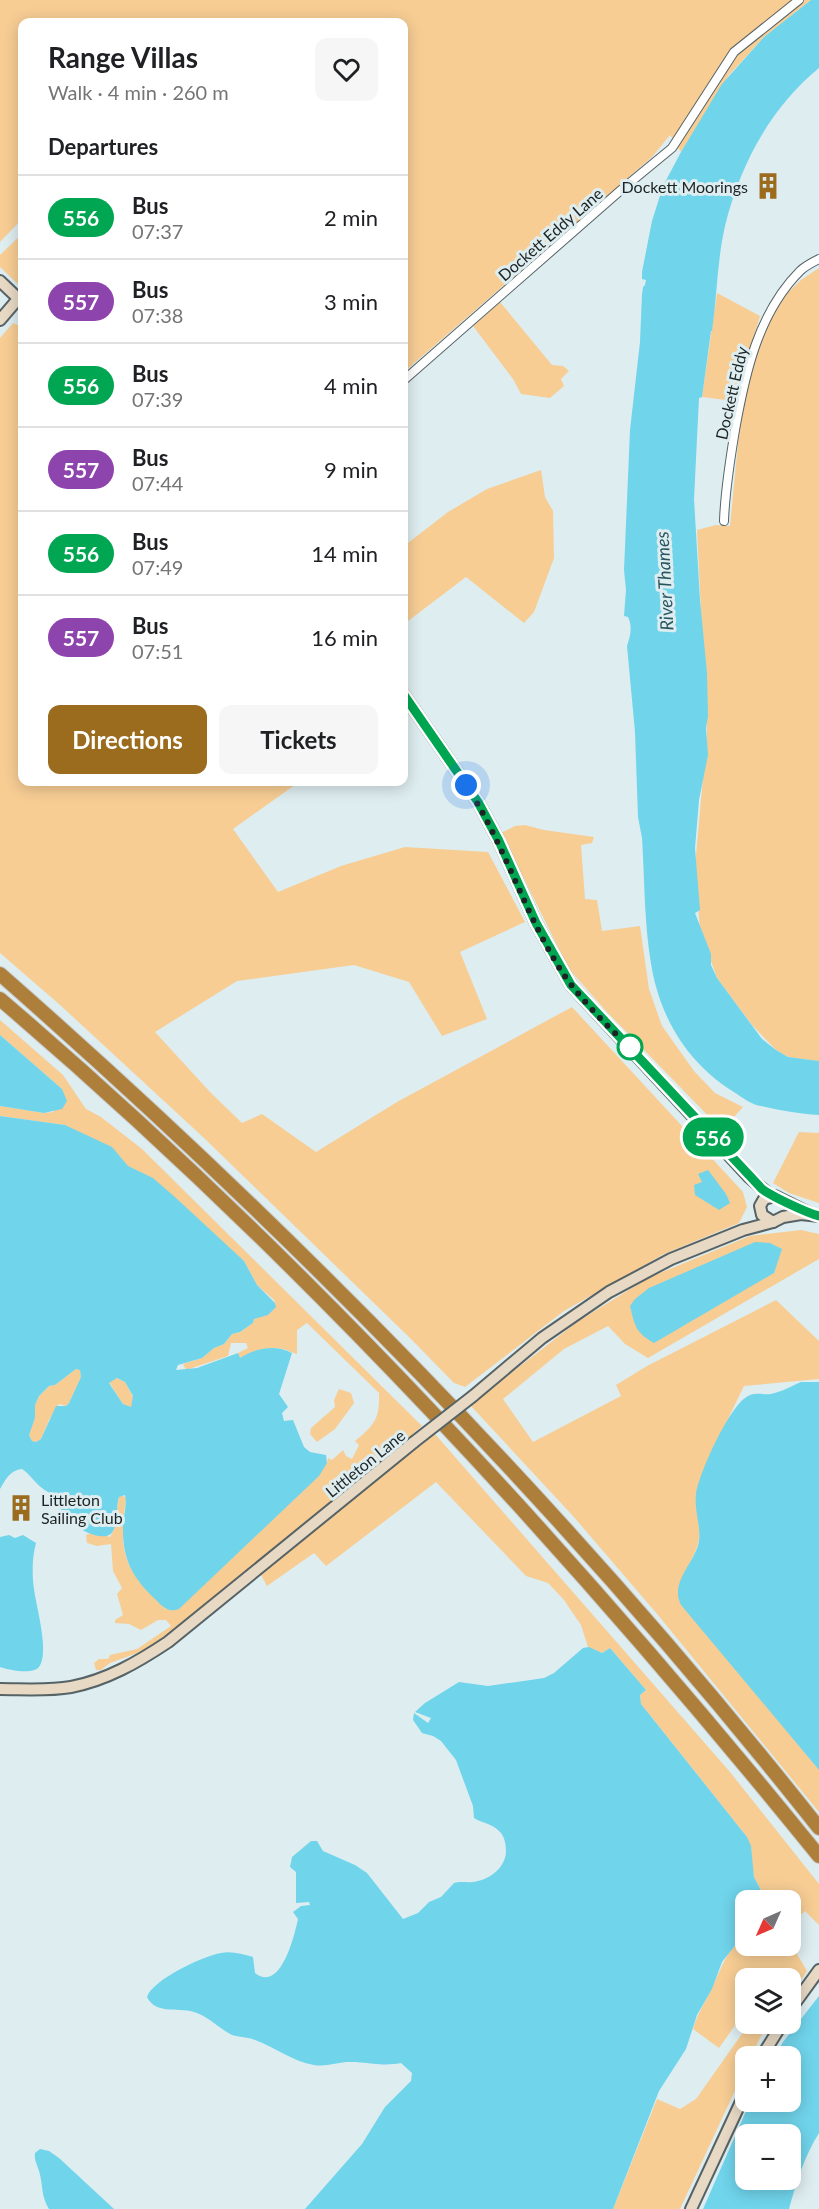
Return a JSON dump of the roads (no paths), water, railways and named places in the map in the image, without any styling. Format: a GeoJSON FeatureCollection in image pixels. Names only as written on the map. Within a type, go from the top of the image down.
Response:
{"type":"FeatureCollection","features":[{"type":"Feature","properties":{"kind":"highway"},"geometry":{"type":"LineString","coordinates":[[0,974],[111,1071],[197,1152],[350,1301],[442,1395],[641,1613],[734,1722],[819,1828]]}},
{"type":"Feature","properties":{"kind":"highway"},"geometry":{"type":"LineString","coordinates":[[0,999],[116,1102],[251,1228],[398,1375],[611,1608],[819,1857]]}},
{"type":"Feature","properties":{"kind":"street","name":"Dockett Eddy Lane"},"geometry":{"type":"LineString","coordinates":[[408,377],[672,148],[727,61],[742,44],[799,0]]}},
{"type":"Feature","properties":{"kind":"street","name":"Dockett Eddy"},"geometry":{"type":"LineString","coordinates":[[724,520],[725,488],[740,400],[750,360],[772,307],[801,269],[819,259]]}},
{"type":"Feature","properties":{"kind":"street"},"geometry":{"type":"LineString","coordinates":[[0,281],[18,298]]}},
{"type":"Feature","properties":{"kind":"street"},"geometry":{"type":"LineString","coordinates":[[0,320],[18,302]]}},
{"type":"Feature","properties":{"kind":"street"},"geometry":{"type":"LineString","coordinates":[[408,701],[478,802],[499,841],[536,923],[571,985],[749,1176],[764,1203],[765,1219],[778,1219],[786,1210],[783,1200]]}},
{"type":"Feature","properties":{"kind":"street"},"geometry":{"type":"LineString","coordinates":[[764,1203],[783,1200],[815,1215]]}},
{"type":"Feature","properties":{"kind":"street"},"geometry":{"type":"LineString","coordinates":[[743,1230],[755,1220],[764,1203]]}},
{"type":"Feature","properties":{"kind":"street","name":"Littleton Lane"},"geometry":{"type":"LineString","coordinates":[[0,1689],[69,1687],[117,1672],[141,1660],[168,1642],[542,1338],[609,1292],[671,1259],[743,1230],[778,1219],[815,1215]]}},
{"type":"Feature","properties":{"kind":"street"},"geometry":{"type":"LineString","coordinates":[[801,1995],[819,1970]]}},
{"type":"Feature","properties":{"kind":"street"},"geometry":{"type":"LineString","coordinates":[[691,2209],[736,2112]]}},
{"type":"Feature","properties":{"kind":"water","name":"River Thames"},"geometry":{"type":"Polygon","coordinates":[[[811,0],[819,0],[819,68],[786,101],[772,119],[748,160],[731,203],[722,239],[712,331],[702,397],[699,398],[694,499],[707,673],[708,755],[699,800],[695,848],[700,910],[695,913],[711,954],[711,965],[717,978],[762,1039],[788,1057],[819,1061],[819,1115],[758,1105],[722,1084],[708,1073],[685,1047],[667,1017],[660,1000],[651,965],[647,929],[642,838],[638,817],[635,732],[627,646],[631,628],[628,617],[624,616],[630,430],[640,342],[642,294],[646,280],[642,279],[642,272],[652,221],[663,186],[722,84],[764,37],[811,0]]]}},
{"type":"Feature","properties":{"kind":"water"},"geometry":{"type":"Polygon","coordinates":[[[0,1035],[62,1089],[67,1101],[62,1109],[44,1113],[0,1106],[0,1035]]]}},
{"type":"Feature","properties":{"kind":"water"},"geometry":{"type":"Polygon","coordinates":[[[0,1116],[65,1125],[112,1147],[128,1166],[153,1178],[244,1261],[257,1285],[275,1303],[276,1307],[268,1315],[254,1319],[253,1323],[240,1332],[232,1334],[224,1344],[214,1348],[202,1358],[178,1365],[176,1370],[197,1368],[238,1353],[240,1358],[266,1348],[286,1350],[292,1353],[279,1394],[288,1407],[282,1413],[284,1421],[293,1420],[304,1447],[310,1452],[326,1455],[327,1463],[319,1476],[179,1609],[175,1610],[166,1609],[147,1591],[134,1574],[126,1557],[123,1536],[125,1495],[119,1497],[114,1529],[110,1534],[97,1536],[68,1520],[57,1499],[39,1486],[22,1469],[11,1473],[0,1489],[0,1116]],[[76,1369],[55,1385],[49,1386],[39,1396],[29,1435],[32,1441],[36,1442],[41,1439],[56,1406],[66,1406],[69,1403],[81,1377],[80,1370],[76,1369]],[[117,1378],[109,1383],[123,1404],[131,1407],[133,1396],[125,1382],[117,1378]]]}},
{"type":"Feature","properties":{"kind":"water"},"geometry":{"type":"Polygon","coordinates":[[[708,1170],[730,1203],[719,1210],[695,1195],[694,1185],[702,1182],[698,1174],[708,1170]]]}},
{"type":"Feature","properties":{"kind":"water"},"geometry":{"type":"Polygon","coordinates":[[[755,1242],[770,1243],[782,1249],[774,1273],[654,1343],[639,1332],[630,1306],[649,1288],[755,1242]]]}},
{"type":"Feature","properties":{"kind":"water"},"geometry":{"type":"Polygon","coordinates":[[[801,1382],[819,1382],[819,1770],[681,1605],[678,1597],[681,1580],[699,1541],[696,1501],[698,1486],[708,1459],[730,1415],[748,1396],[775,1393],[801,1382]]]}},
{"type":"Feature","properties":{"kind":"water"},"geometry":{"type":"Polygon","coordinates":[[[9,1535],[15,1538],[23,1535],[36,1543],[33,1578],[43,1651],[39,1667],[32,1671],[0,1667],[0,1537],[9,1535]]]}},
{"type":"Feature","properties":{"kind":"water"},"geometry":{"type":"Polygon","coordinates":[[[589,1647],[602,1653],[610,1648],[646,1690],[640,1695],[641,1704],[747,1837],[751,1846],[754,1877],[761,1890],[735,1890],[735,1946],[722,1962],[712,1989],[697,2015],[686,2049],[659,2091],[613,2209],[305,2209],[362,2144],[385,2107],[411,2081],[412,2073],[401,2063],[346,2062],[323,2066],[306,2063],[255,2040],[232,2035],[197,2013],[156,2007],[147,1997],[158,1983],[168,1976],[191,1964],[221,1953],[253,1957],[255,1973],[264,1977],[272,1975],[279,1969],[290,1948],[298,1919],[293,1912],[301,1906],[310,1905],[309,1902],[296,1903],[296,1872],[290,1867],[292,1857],[311,1841],[317,1841],[323,1851],[367,1873],[403,1919],[418,1913],[429,1902],[441,1897],[454,1883],[479,1881],[495,1873],[505,1859],[503,1835],[494,1827],[474,1818],[473,1806],[456,1760],[441,1741],[422,1733],[413,1720],[414,1713],[428,1723],[431,1718],[415,1712],[425,1703],[459,1682],[488,1686],[544,1678],[554,1673],[583,1648],[589,1647]]]}},
{"type":"Feature","properties":{"kind":"water"},"geometry":{"type":"Polygon","coordinates":[[[819,1996],[819,2133],[801,2170],[801,2124],[740,2124],[746,2112],[801,2112],[801,2046],[781,2046],[789,2034],[801,2034],[801,2019],[819,1996]]]}},
{"type":"Feature","properties":{"kind":"water"},"geometry":{"type":"Polygon","coordinates":[[[735,2136],[735,2190],[795,2190],[789,2209],[703,2209],[735,2136]]]}},
{"type":"Feature","properties":{"kind":"water"},"geometry":{"type":"Polygon","coordinates":[[[40,2149],[49,2151],[59,2158],[114,2209],[49,2209],[35,2158],[35,2153],[40,2149]]]}},
{"type":"Feature","properties":{"kind":"place","name":"Dockett Moorings"},"geometry":{"type":"Point","coordinates":[768,186]}},
{"type":"Feature","properties":{"kind":"place","name":"Littleton Sailing Club"},"geometry":{"type":"Point","coordinates":[21,1508]}}]}
